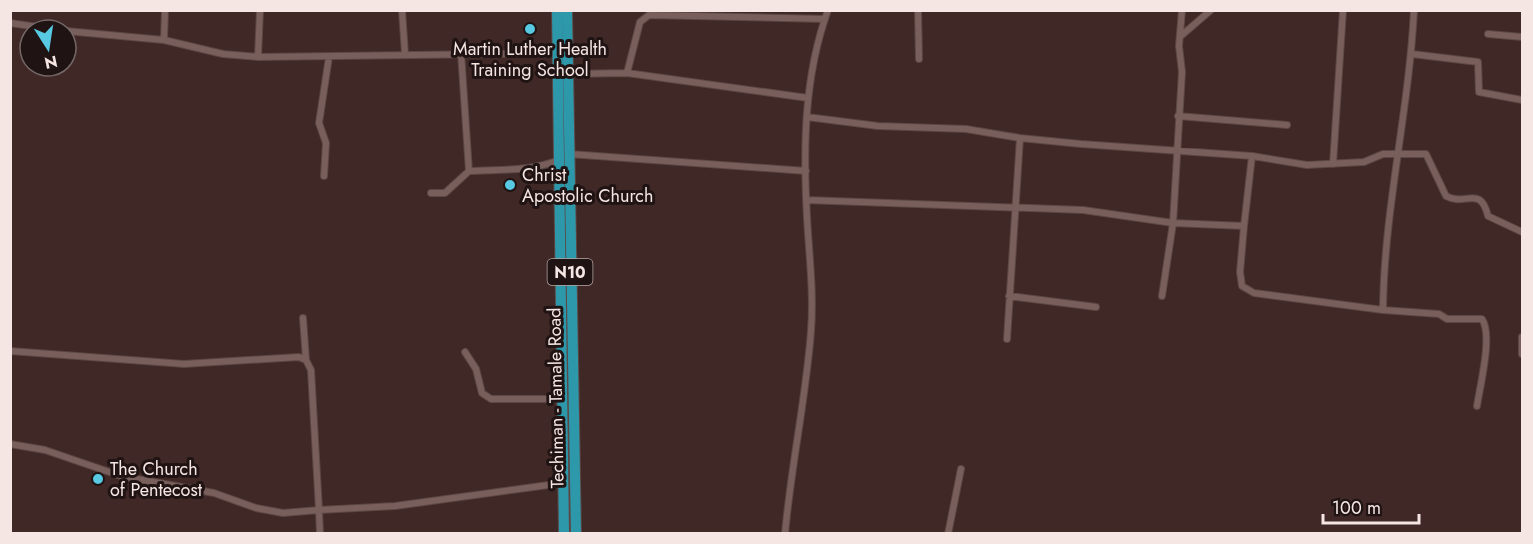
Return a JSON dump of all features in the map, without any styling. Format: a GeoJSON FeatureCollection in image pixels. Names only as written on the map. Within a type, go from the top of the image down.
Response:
{"type":"FeatureCollection","features":[{"type":"Feature","properties":{"kind":"highway","name":"Techiman - Tamale Road"},"geometry":{"type":"LineString","coordinates":[[556,10],[564,157],[576,534]]}},
{"type":"Feature","properties":{"kind":"highway","name":"Techiman - Tamale Road"},"geometry":{"type":"LineString","coordinates":[[564,534],[561,399],[564,157],[568,74],[567,10]]}},
{"type":"Feature","properties":{"kind":"street"},"geometry":{"type":"LineString","coordinates":[[164,40],[165,10]]}},
{"type":"Feature","properties":{"kind":"street"},"geometry":{"type":"LineString","coordinates":[[258,57],[260,10]]}},
{"type":"Feature","properties":{"kind":"street"},"geometry":{"type":"LineString","coordinates":[[402,10],[405,54]]}},
{"type":"Feature","properties":{"kind":"street"},"geometry":{"type":"LineString","coordinates":[[784,534],[812,332],[812,279],[806,200],[808,98],[813,59],[828,10]]}},
{"type":"Feature","properties":{"kind":"street"},"geometry":{"type":"LineString","coordinates":[[918,10],[919,59]]}},
{"type":"Feature","properties":{"kind":"street"},"geometry":{"type":"LineString","coordinates":[[1162,296],[1173,223],[1182,72],[1179,46],[1182,35],[1182,10]]}},
{"type":"Feature","properties":{"kind":"street"},"geometry":{"type":"LineString","coordinates":[[1182,35],[1211,10]]}},
{"type":"Feature","properties":{"kind":"street"},"geometry":{"type":"LineString","coordinates":[[1334,164],[1342,60],[1343,10]]}},
{"type":"Feature","properties":{"kind":"street"},"geometry":{"type":"LineString","coordinates":[[1383,310],[1384,256],[1412,54],[1414,10]]}},
{"type":"Feature","properties":{"kind":"street"},"geometry":{"type":"LineString","coordinates":[[627,73],[640,22],[649,15],[825,19]]}},
{"type":"Feature","properties":{"kind":"street"},"geometry":{"type":"LineString","coordinates":[[78,32],[164,40],[224,54],[258,57],[557,53]]}},
{"type":"Feature","properties":{"kind":"street"},"geometry":{"type":"LineString","coordinates":[[1488,34],[1522,37]]}},
{"type":"Feature","properties":{"kind":"street"},"geometry":{"type":"LineString","coordinates":[[461,53],[469,171]]}},
{"type":"Feature","properties":{"kind":"street"},"geometry":{"type":"LineString","coordinates":[[1412,54],[1478,62],[1479,92],[1522,100]]}},
{"type":"Feature","properties":{"kind":"street"},"geometry":{"type":"LineString","coordinates":[[324,176],[326,143],[319,123],[329,57]]}},
{"type":"Feature","properties":{"kind":"street"},"geometry":{"type":"LineString","coordinates":[[568,74],[601,71],[627,73],[808,98]]}},
{"type":"Feature","properties":{"kind":"street"},"geometry":{"type":"LineString","coordinates":[[1178,116],[1287,125]]}},
{"type":"Feature","properties":{"kind":"street"},"geometry":{"type":"LineString","coordinates":[[807,117],[878,126],[966,129],[1020,138],[1252,156],[1307,165],[1364,162],[1383,154],[1425,154],[1446,196],[1451,199],[1479,198],[1484,202],[1488,216],[1522,232]]}},
{"type":"Feature","properties":{"kind":"street"},"geometry":{"type":"LineString","coordinates":[[1007,339],[1020,138]]}},
{"type":"Feature","properties":{"kind":"street"},"geometry":{"type":"LineString","coordinates":[[1252,156],[1240,272],[1242,286],[1254,293],[1383,310],[1439,314],[1447,319],[1482,319],[1486,325],[1486,338],[1477,406]]}},
{"type":"Feature","properties":{"kind":"street"},"geometry":{"type":"LineString","coordinates":[[430,193],[445,193],[469,171],[519,171],[543,166],[564,157],[806,171]]}},
{"type":"Feature","properties":{"kind":"street"},"geometry":{"type":"LineString","coordinates":[[806,200],[1083,210],[1173,223],[1244,226]]}},
{"type":"Feature","properties":{"kind":"street"},"geometry":{"type":"LineString","coordinates":[[1009,296],[1096,307]]}},
{"type":"Feature","properties":{"kind":"street"},"geometry":{"type":"LineString","coordinates":[[303,318],[306,360],[311,370],[320,534]]}},
{"type":"Feature","properties":{"kind":"street"},"geometry":{"type":"LineString","coordinates":[[1522,338],[1522,354]]}},
{"type":"Feature","properties":{"kind":"street"},"geometry":{"type":"LineString","coordinates":[[10,351],[184,364],[298,357],[306,360]]}},
{"type":"Feature","properties":{"kind":"street"},"geometry":{"type":"LineString","coordinates":[[465,352],[476,369],[482,393],[491,399],[561,399]]}},
{"type":"Feature","properties":{"kind":"street"},"geometry":{"type":"LineString","coordinates":[[10,444],[45,450],[121,476],[214,494],[256,508],[283,513],[395,506],[563,483]]}},
{"type":"Feature","properties":{"kind":"street"},"geometry":{"type":"LineString","coordinates":[[948,534],[961,469]]}},
{"type":"Feature","properties":{"kind":"place","name":"Martin Luther Health Training School"},"geometry":{"type":"Point","coordinates":[530,29]}},
{"type":"Feature","properties":{"kind":"place","name":"Christ Apostolic Church"},"geometry":{"type":"Point","coordinates":[510,185]}},
{"type":"Feature","properties":{"kind":"place","name":"The Church of Pentecost"},"geometry":{"type":"Point","coordinates":[98,479]}}]}
